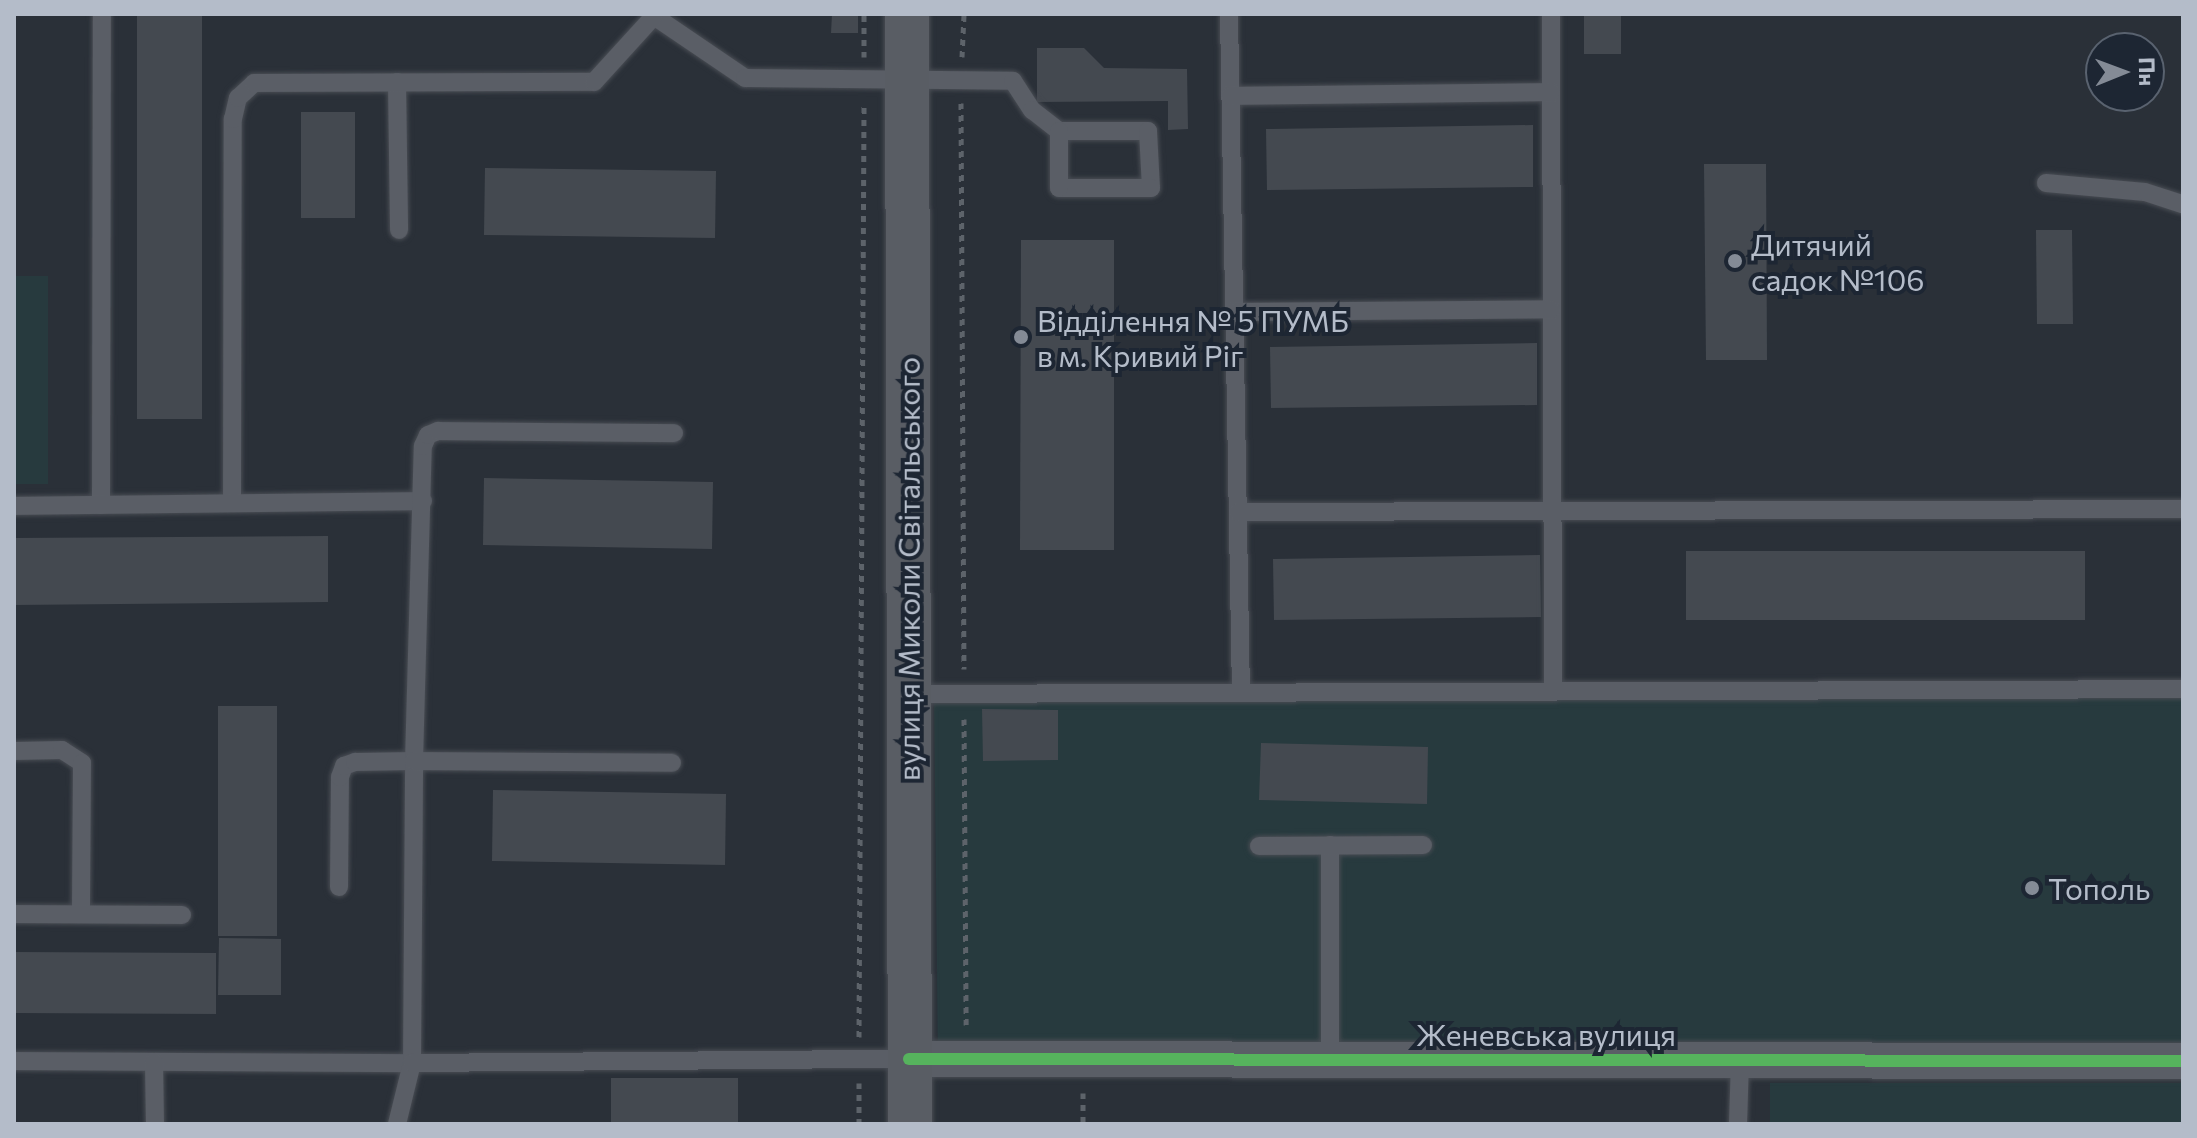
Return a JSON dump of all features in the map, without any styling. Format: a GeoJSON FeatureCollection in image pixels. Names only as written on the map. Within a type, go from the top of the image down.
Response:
{"type":"FeatureCollection","features":[{"type":"Feature","properties":{"kind":"main road","name":"вулиця Миколи Світальського"},"geometry":{"type":"LineString","coordinates":[[907,14],[910,1124]]}},
{"type":"Feature","properties":{"kind":"street","name":"Женевська вулиця"},"geometry":{"type":"LineString","coordinates":[[909,1059],[2183,1061]]}},
{"type":"Feature","properties":{"kind":"lane"},"geometry":{"type":"LineString","coordinates":[[101,505],[102,14]]}},
{"type":"Feature","properties":{"kind":"lane"},"geometry":{"type":"LineString","coordinates":[[1229,14],[1241,692]]}},
{"type":"Feature","properties":{"kind":"lane"},"geometry":{"type":"LineString","coordinates":[[1551,14],[1553,691]]}},
{"type":"Feature","properties":{"kind":"lane"},"geometry":{"type":"LineString","coordinates":[[232,503],[233,119],[238,98],[254,83],[594,82],[652,15],[745,78],[1013,81],[1032,110],[1059,131],[1148,131],[1151,188],[1059,188],[1059,131]]}},
{"type":"Feature","properties":{"kind":"lane"},"geometry":{"type":"LineString","coordinates":[[397,82],[399,230]]}},
{"type":"Feature","properties":{"kind":"lane"},"geometry":{"type":"LineString","coordinates":[[1230,96],[1551,92]]}},
{"type":"Feature","properties":{"kind":"lane"},"geometry":{"type":"LineString","coordinates":[[2046,183],[2145,192],[2183,204]]}},
{"type":"Feature","properties":{"kind":"lane"},"geometry":{"type":"LineString","coordinates":[[1235,312],[1551,309]]}},
{"type":"Feature","properties":{"kind":"lane"},"geometry":{"type":"LineString","coordinates":[[397,1124],[412,1063],[414,761],[423,446],[428,435],[438,431],[674,433]]}},
{"type":"Feature","properties":{"kind":"lane"},"geometry":{"type":"LineString","coordinates":[[14,506],[423,501]]}},
{"type":"Feature","properties":{"kind":"lane"},"geometry":{"type":"LineString","coordinates":[[1238,512],[2183,509]]}},
{"type":"Feature","properties":{"kind":"lane"},"geometry":{"type":"LineString","coordinates":[[908,694],[2183,689]]}},
{"type":"Feature","properties":{"kind":"lane"},"geometry":{"type":"LineString","coordinates":[[14,751],[62,750],[82,763],[81,914]]}},
{"type":"Feature","properties":{"kind":"lane"},"geometry":{"type":"LineString","coordinates":[[339,887],[340,777],[344,766],[355,762],[414,761],[672,763]]}},
{"type":"Feature","properties":{"kind":"lane"},"geometry":{"type":"LineString","coordinates":[[1330,845],[1330,1060]]}},
{"type":"Feature","properties":{"kind":"lane"},"geometry":{"type":"LineString","coordinates":[[1259,846],[1423,845]]}},
{"type":"Feature","properties":{"kind":"lane"},"geometry":{"type":"LineString","coordinates":[[14,914],[182,915]]}},
{"type":"Feature","properties":{"kind":"lane"},"geometry":{"type":"LineString","coordinates":[[14,1061],[412,1063],[909,1059]]}},
{"type":"Feature","properties":{"kind":"lane"},"geometry":{"type":"LineString","coordinates":[[1738,1124],[1740,1060]]}},
{"type":"Feature","properties":{"kind":"lane"},"geometry":{"type":"LineString","coordinates":[[154,1062],[155,1124]]}},
{"type":"Feature","properties":{"kind":"path"},"geometry":{"type":"LineString","coordinates":[[859,1124],[864,14]]}},
{"type":"Feature","properties":{"kind":"path"},"geometry":{"type":"LineString","coordinates":[[964,14],[961,82],[966,1058]]}},
{"type":"Feature","properties":{"kind":"green space"},"geometry":{"type":"Polygon","coordinates":[[[14,276],[48,276],[48,484],[14,484],[14,276]]]}},
{"type":"Feature","properties":{"kind":"green space"},"geometry":{"type":"Polygon","coordinates":[[[2183,689],[2183,1061],[938,1058],[934,694],[2183,689]]]}},
{"type":"Feature","properties":{"kind":"green space"},"geometry":{"type":"Polygon","coordinates":[[[1770,1083],[2183,1083],[2183,1124],[1770,1124],[1770,1083]]]}},
{"type":"Feature","properties":{"kind":"building"},"geometry":{"type":"Polygon","coordinates":[[[137,14],[202,14],[202,419],[137,419],[137,14]]]}},
{"type":"Feature","properties":{"kind":"building"},"geometry":{"type":"Polygon","coordinates":[[[832,14],[858,14],[858,33],[831,33],[832,14]]]}},
{"type":"Feature","properties":{"kind":"building"},"geometry":{"type":"Polygon","coordinates":[[[1584,14],[1621,14],[1621,54],[1584,54],[1584,14]]]}},
{"type":"Feature","properties":{"kind":"building"},"geometry":{"type":"Polygon","coordinates":[[[1037,48],[1084,48],[1104,68],[1187,69],[1188,129],[1168,130],[1168,101],[1037,102],[1037,48]]]}},
{"type":"Feature","properties":{"kind":"building"},"geometry":{"type":"Polygon","coordinates":[[[301,112],[355,112],[355,218],[301,218],[301,112]]]}},
{"type":"Feature","properties":{"kind":"building"},"geometry":{"type":"Polygon","coordinates":[[[1533,125],[1533,187],[1267,190],[1266,129],[1533,125]]]}},
{"type":"Feature","properties":{"kind":"building"},"geometry":{"type":"Polygon","coordinates":[[[1704,164],[1766,164],[1767,360],[1706,360],[1704,164]]]}},
{"type":"Feature","properties":{"kind":"building"},"geometry":{"type":"Polygon","coordinates":[[[485,168],[716,171],[715,238],[484,235],[485,168]]]}},
{"type":"Feature","properties":{"kind":"building"},"geometry":{"type":"Polygon","coordinates":[[[2036,230],[2072,230],[2073,324],[2037,324],[2036,230]]]}},
{"type":"Feature","properties":{"kind":"building"},"geometry":{"type":"Polygon","coordinates":[[[1021,240],[1114,240],[1114,550],[1020,550],[1021,240]]]}},
{"type":"Feature","properties":{"kind":"building"},"geometry":{"type":"Polygon","coordinates":[[[1537,343],[1537,405],[1271,408],[1270,347],[1537,343]]]}},
{"type":"Feature","properties":{"kind":"building"},"geometry":{"type":"Polygon","coordinates":[[[484,478],[713,482],[712,549],[483,545],[484,478]]]}},
{"type":"Feature","properties":{"kind":"building"},"geometry":{"type":"Polygon","coordinates":[[[328,536],[328,602],[14,605],[14,538],[328,536]]]}},
{"type":"Feature","properties":{"kind":"building"},"geometry":{"type":"Polygon","coordinates":[[[1686,551],[2085,551],[2085,620],[1686,620],[1686,551]]]}},
{"type":"Feature","properties":{"kind":"building"},"geometry":{"type":"Polygon","coordinates":[[[1540,555],[1541,617],[1274,620],[1273,559],[1540,555]]]}},
{"type":"Feature","properties":{"kind":"building"},"geometry":{"type":"Polygon","coordinates":[[[218,706],[277,706],[277,936],[218,936],[218,706]]]}},
{"type":"Feature","properties":{"kind":"building"},"geometry":{"type":"Polygon","coordinates":[[[982,709],[1058,710],[1058,760],[983,761],[982,709]]]}},
{"type":"Feature","properties":{"kind":"building"},"geometry":{"type":"Polygon","coordinates":[[[1261,743],[1428,747],[1427,804],[1259,800],[1261,743]]]}},
{"type":"Feature","properties":{"kind":"building"},"geometry":{"type":"Polygon","coordinates":[[[493,790],[726,794],[725,865],[492,861],[493,790]]]}},
{"type":"Feature","properties":{"kind":"building"},"geometry":{"type":"Polygon","coordinates":[[[219,938],[281,939],[281,995],[218,995],[219,938]]]}},
{"type":"Feature","properties":{"kind":"building"},"geometry":{"type":"Polygon","coordinates":[[[14,952],[216,953],[216,1014],[14,1013],[14,952]]]}},
{"type":"Feature","properties":{"kind":"building"},"geometry":{"type":"Polygon","coordinates":[[[611,1078],[738,1078],[738,1124],[611,1124],[611,1078]]]}},
{"type":"Feature","properties":{"kind":"cycle path"},"geometry":{"type":"LineString","coordinates":[[909,1059],[2183,1061]]}},
{"type":"Feature","properties":{"kind":"place","name":"Дитячий садок №106"},"geometry":{"type":"Point","coordinates":[1735,261]}},
{"type":"Feature","properties":{"kind":"place","name":"Відділення № 5 ПУМБ в м. Кривий Ріг"},"geometry":{"type":"Point","coordinates":[1021,337]}},
{"type":"Feature","properties":{"kind":"place","name":"Тополь"},"geometry":{"type":"Point","coordinates":[2032,888]}}]}
